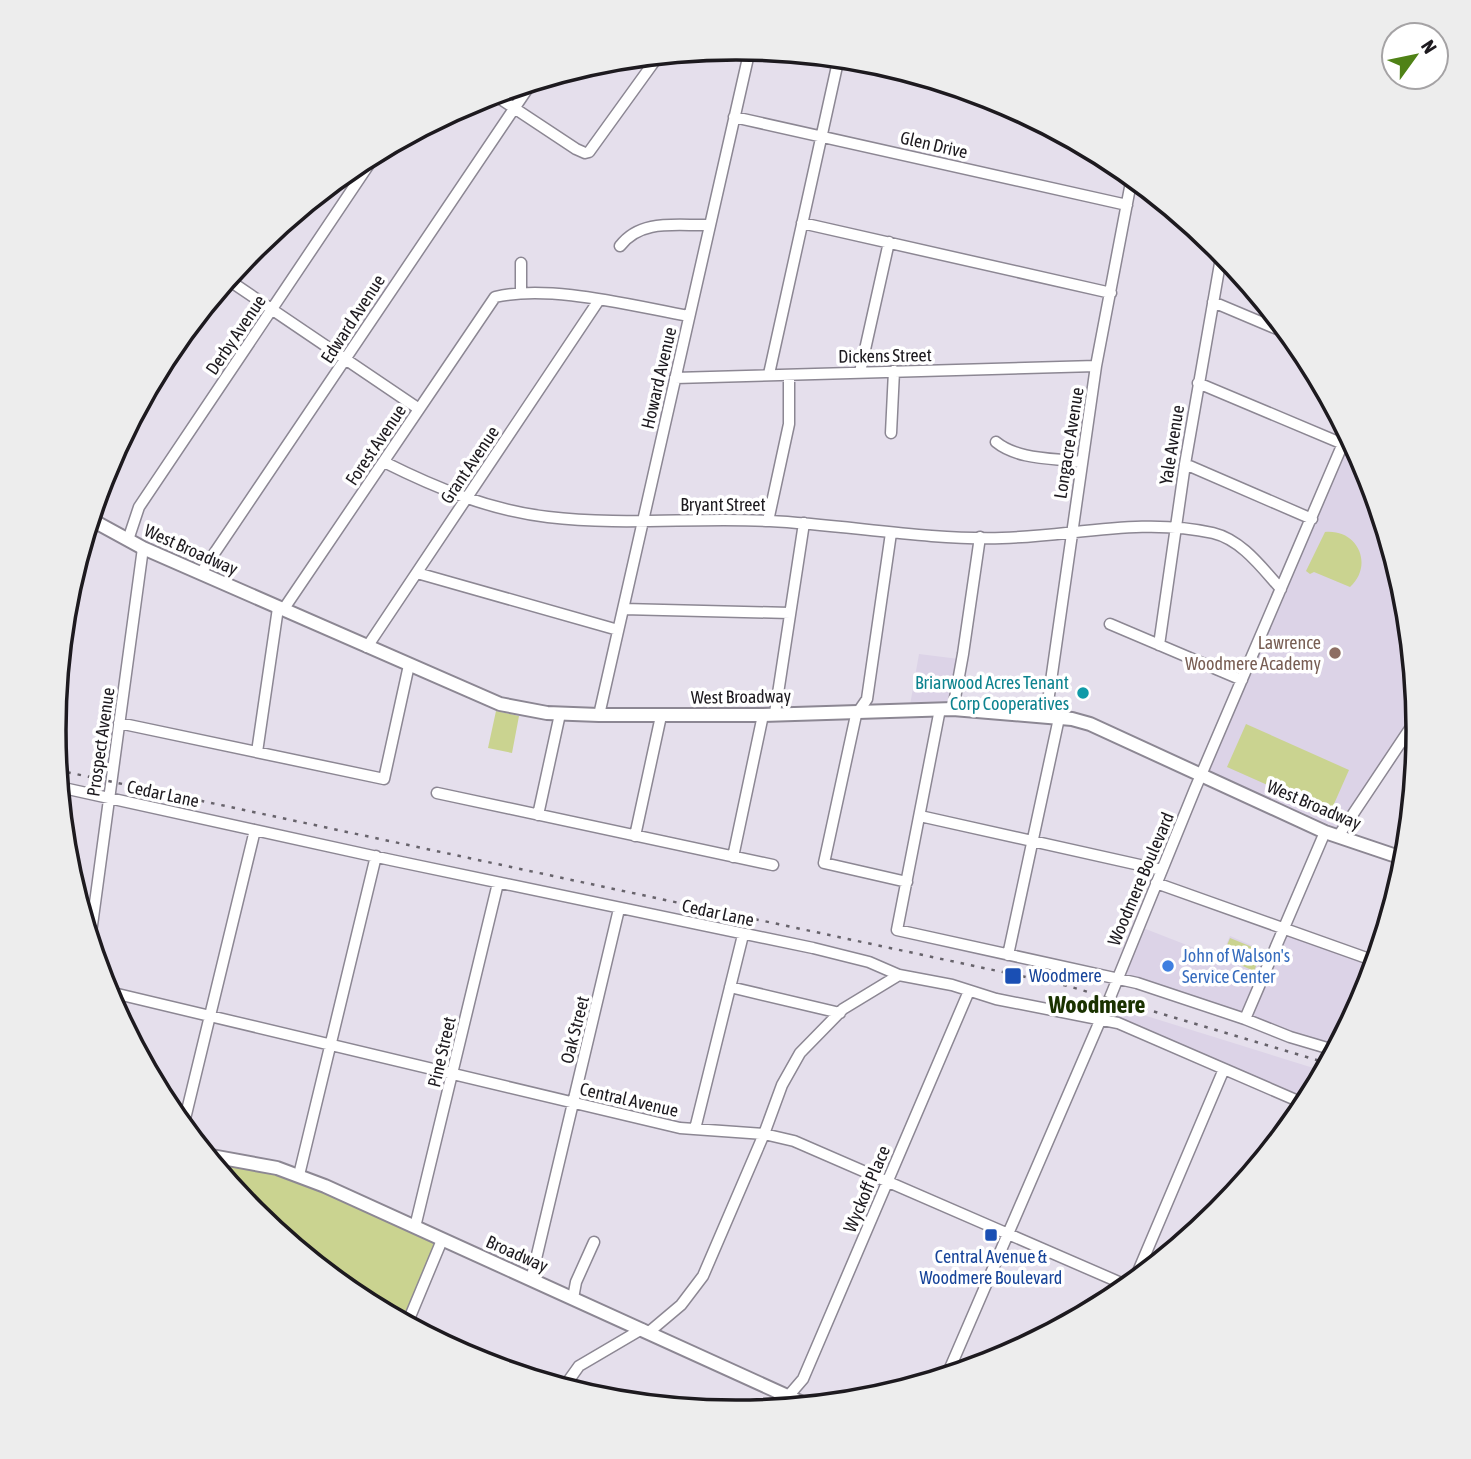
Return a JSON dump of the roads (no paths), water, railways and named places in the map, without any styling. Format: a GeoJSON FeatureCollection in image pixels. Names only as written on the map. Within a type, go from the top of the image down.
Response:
{"type":"FeatureCollection","features":[{"type":"Feature","properties":{"kind":"main road","name":"West Broadway"},"geometry":{"type":"LineString","coordinates":[[98,523],[143,548],[500,704],[528,711],[599,715],[947,709],[1052,717],[1090,724],[1325,832],[1394,855]]}},
{"type":"Feature","properties":{"kind":"main road","name":"Broadway"},"geometry":{"type":"LineString","coordinates":[[221,1158],[299,1175],[788,1396]]}},
{"type":"Feature","properties":{"kind":"street","name":"Howard Avenue"},"geometry":{"type":"LineString","coordinates":[[599,715],[747,60]]}},
{"type":"Feature","properties":{"kind":"street"},"geometry":{"type":"LineString","coordinates":[[504,101],[585,153],[594,148],[652,65]]}},
{"type":"Feature","properties":{"kind":"street"},"geometry":{"type":"LineString","coordinates":[[769,374],[837,67]]}},
{"type":"Feature","properties":{"kind":"street","name":"Edward Avenue"},"geometry":{"type":"LineString","coordinates":[[201,573],[524,94]]}},
{"type":"Feature","properties":{"kind":"street","name":"Glen Drive"},"geometry":{"type":"LineString","coordinates":[[734,117],[1126,205]]}},
{"type":"Feature","properties":{"kind":"street","name":"Derby Avenue"},"geometry":{"type":"LineString","coordinates":[[128,540],[139,507],[363,172]]}},
{"type":"Feature","properties":{"kind":"street","name":"Longacre Avenue"},"geometry":{"type":"LineString","coordinates":[[1007,955],[1032,840],[1052,717],[1081,462],[1130,188]]}},
{"type":"Feature","properties":{"kind":"street"},"geometry":{"type":"LineString","coordinates":[[802,223],[1111,293]]}},
{"type":"Feature","properties":{"kind":"street"},"geometry":{"type":"LineString","coordinates":[[620,246],[639,229],[649,226],[709,225]]}},
{"type":"Feature","properties":{"kind":"street"},"geometry":{"type":"LineString","coordinates":[[859,372],[889,242]]}},
{"type":"Feature","properties":{"kind":"street"},"geometry":{"type":"LineString","coordinates":[[521,263],[521,292],[599,300],[689,316]]}},
{"type":"Feature","properties":{"kind":"street","name":"Yale Avenue"},"geometry":{"type":"LineString","coordinates":[[1159,645],[1185,464],[1219,267]]}},
{"type":"Feature","properties":{"kind":"street"},"geometry":{"type":"LineString","coordinates":[[235,285],[419,409]]}},
{"type":"Feature","properties":{"kind":"street","name":"Forest Avenue"},"geometry":{"type":"LineString","coordinates":[[280,609],[384,462],[495,297],[521,292]]}},
{"type":"Feature","properties":{"kind":"street","name":"Grant Avenue"},"geometry":{"type":"LineString","coordinates":[[367,647],[599,300]]}},
{"type":"Feature","properties":{"kind":"street"},"geometry":{"type":"LineString","coordinates":[[1213,302],[1270,326]]}},
{"type":"Feature","properties":{"kind":"street","name":"Dickens Street"},"geometry":{"type":"LineString","coordinates":[[675,378],[1096,366]]}},
{"type":"Feature","properties":{"kind":"street"},"geometry":{"type":"LineString","coordinates":[[891,433],[894,372]]}},
{"type":"Feature","properties":{"kind":"street"},"geometry":{"type":"LineString","coordinates":[[768,521],[789,424],[789,375]]}},
{"type":"Feature","properties":{"kind":"street"},"geometry":{"type":"LineString","coordinates":[[1198,383],[1340,443]]}},
{"type":"Feature","properties":{"kind":"street"},"geometry":{"type":"LineString","coordinates":[[996,442],[1018,454],[1081,462]]}},
{"type":"Feature","properties":{"kind":"street","name":"Woodmere Boulevard"},"geometry":{"type":"LineString","coordinates":[[952,1364],[1342,446]]}},
{"type":"Feature","properties":{"kind":"street","name":"Bryant Street"},"geometry":{"type":"LineString","coordinates":[[384,462],[427,484],[467,498],[547,517],[643,521],[768,521],[891,533],[1001,538],[1147,526],[1213,533],[1230,540],[1245,551],[1281,589]]}},
{"type":"Feature","properties":{"kind":"street"},"geometry":{"type":"LineString","coordinates":[[1185,464],[1311,519]]}},
{"type":"Feature","properties":{"kind":"street"},"geometry":{"type":"LineString","coordinates":[[733,856],[769,714],[790,613],[804,523]]}},
{"type":"Feature","properties":{"kind":"street"},"geometry":{"type":"LineString","coordinates":[[891,533],[867,699],[856,715],[824,863],[906,882]]}},
{"type":"Feature","properties":{"kind":"street"},"geometry":{"type":"LineString","coordinates":[[980,537],[964,654],[920,816],[897,930],[1137,983],[1325,1047]]}},
{"type":"Feature","properties":{"kind":"street","name":"Prospect Avenue"},"geometry":{"type":"LineString","coordinates":[[93,919],[143,548]]}},
{"type":"Feature","properties":{"kind":"street"},"geometry":{"type":"LineString","coordinates":[[417,573],[618,630]]}},
{"type":"Feature","properties":{"kind":"street"},"geometry":{"type":"LineString","coordinates":[[257,752],[280,609]]}},
{"type":"Feature","properties":{"kind":"street"},"geometry":{"type":"LineString","coordinates":[[623,609],[790,613]]}},
{"type":"Feature","properties":{"kind":"street"},"geometry":{"type":"LineString","coordinates":[[1110,624],[1242,680]]}},
{"type":"Feature","properties":{"kind":"street"},"geometry":{"type":"LineString","coordinates":[[119,723],[384,779],[410,665]]}},
{"type":"Feature","properties":{"kind":"street"},"geometry":{"type":"LineString","coordinates":[[538,815],[560,714]]}},
{"type":"Feature","properties":{"kind":"street"},"geometry":{"type":"LineString","coordinates":[[635,836],[661,716]]}},
{"type":"Feature","properties":{"kind":"street"},"geometry":{"type":"LineString","coordinates":[[1339,835],[1406,734]]}},
{"type":"Feature","properties":{"kind":"street","name":"Cedar Lane"},"geometry":{"type":"LineString","coordinates":[[68,789],[869,962],[899,975],[1118,1023],[1295,1099]]}},
{"type":"Feature","properties":{"kind":"street"},"geometry":{"type":"LineString","coordinates":[[437,793],[773,865]]}},
{"type":"Feature","properties":{"kind":"street"},"geometry":{"type":"LineString","coordinates":[[920,816],[1162,870]]}},
{"type":"Feature","properties":{"kind":"street"},"geometry":{"type":"LineString","coordinates":[[186,1113],[254,830]]}},
{"type":"Feature","properties":{"kind":"street"},"geometry":{"type":"LineString","coordinates":[[1245,1019],[1325,832]]}},
{"type":"Feature","properties":{"kind":"street"},"geometry":{"type":"LineString","coordinates":[[299,1175],[376,856]]}},
{"type":"Feature","properties":{"kind":"street","name":"Pine Street"},"geometry":{"type":"LineString","coordinates":[[415,1227],[498,883]]}},
{"type":"Feature","properties":{"kind":"street"},"geometry":{"type":"LineString","coordinates":[[1156,883],[1365,957]]}},
{"type":"Feature","properties":{"kind":"street","name":"Oak Street"},"geometry":{"type":"LineString","coordinates":[[531,1280],[619,909]]}},
{"type":"Feature","properties":{"kind":"street"},"geometry":{"type":"LineString","coordinates":[[695,1129],[743,935]]}},
{"type":"Feature","properties":{"kind":"street"},"geometry":{"type":"LineString","coordinates":[[570,1379],[579,1366],[645,1330],[681,1306],[703,1276],[792,1066],[815,1036],[840,1013],[899,975]]}},
{"type":"Feature","properties":{"kind":"street"},"geometry":{"type":"LineString","coordinates":[[730,987],[840,1013]]}},
{"type":"Feature","properties":{"kind":"street","name":"Wyckoff Place"},"geometry":{"type":"LineString","coordinates":[[788,1396],[803,1379],[969,992]]}},
{"type":"Feature","properties":{"kind":"street","name":"Central Avenue"},"geometry":{"type":"LineString","coordinates":[[121,994],[680,1128],[764,1134],[794,1141],[1116,1281]]}},
{"type":"Feature","properties":{"kind":"street"},"geometry":{"type":"LineString","coordinates":[[1141,1263],[1224,1069]]}},
{"type":"Feature","properties":{"kind":"street"},"geometry":{"type":"LineString","coordinates":[[411,1315],[442,1240]]}},
{"type":"Feature","properties":{"kind":"street"},"geometry":{"type":"LineString","coordinates":[[573,1298],[576,1282],[594,1242]]}},
{"type":"Feature","properties":{"kind":"railway"},"geometry":{"type":"LineString","coordinates":[[67,772],[1068,986],[1318,1060]]}},
{"type":"Feature","properties":{"kind":"place","name":"Lawrence Woodmere Academy"},"geometry":{"type":"Point","coordinates":[1335,653]}},
{"type":"Feature","properties":{"kind":"place","name":"Briarwood Acres Tenant Corp Cooperatives"},"geometry":{"type":"Point","coordinates":[1083,693]}},
{"type":"Feature","properties":{"kind":"place","name":"John of Walson's Service Center"},"geometry":{"type":"Point","coordinates":[1168,966]}},
{"type":"Feature","properties":{"kind":"place","name":"Woodmere"},"geometry":{"type":"Point","coordinates":[1013,976]}},
{"type":"Feature","properties":{"kind":"place","name":"Central Avenue & Woodmere Boulevard"},"geometry":{"type":"Point","coordinates":[991,1235]}},
{"type":"Feature","properties":{"kind":"district","name":"Woodmere"},"geometry":{"type":"Point","coordinates":[1097,1005]}}]}
